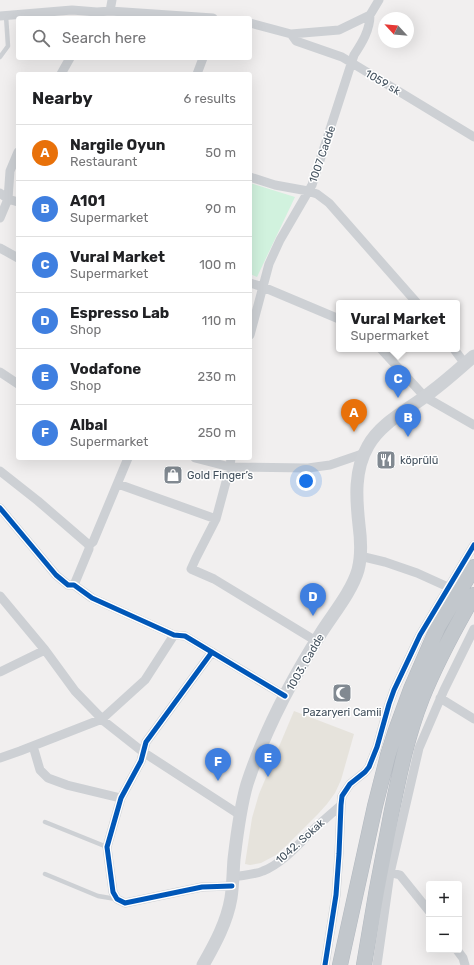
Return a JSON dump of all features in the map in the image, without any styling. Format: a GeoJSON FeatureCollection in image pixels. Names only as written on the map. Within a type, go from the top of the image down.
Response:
{"type":"FeatureCollection","features":[{"type":"Feature","properties":{"kind":"highway"},"geometry":{"type":"LineString","coordinates":[[340,965],[374,813],[388,755],[396,730],[411,689],[438,627],[474,568]]}},
{"type":"Feature","properties":{"kind":"highway"},"geometry":{"type":"LineString","coordinates":[[364,965],[385,872],[402,763],[412,728],[422,698],[434,672],[474,595]]}},
{"type":"Feature","properties":{"kind":"main road","name":"1003. Cadde"},"geometry":{"type":"LineString","coordinates":[[203,965],[221,931],[227,915],[231,898],[236,838],[240,815],[247,783],[255,762],[294,679],[316,641],[346,596],[358,570],[361,543],[357,491],[358,476],[362,458],[367,446],[375,434],[389,422],[425,397],[470,360]]}},
{"type":"Feature","properties":{"kind":"street"},"geometry":{"type":"LineString","coordinates":[[110,11],[112,0]]}},
{"type":"Feature","properties":{"kind":"street","name":"1007 Cadde"},"geometry":{"type":"LineString","coordinates":[[252,328],[269,264],[280,240],[312,185],[354,55],[365,36],[370,22],[370,15],[379,0]]}},
{"type":"Feature","properties":{"kind":"street"},"geometry":{"type":"LineString","coordinates":[[3,16],[72,10],[95,15],[110,11],[183,16]]}},
{"type":"Feature","properties":{"kind":"street"},"geometry":{"type":"LineString","coordinates":[[252,24],[291,34],[339,30],[370,15]]}},
{"type":"Feature","properties":{"kind":"street","name":"1059 sk"},"geometry":{"type":"LineString","coordinates":[[291,34],[296,41],[352,63],[474,137]]}},
{"type":"Feature","properties":{"kind":"street"},"geometry":{"type":"LineString","coordinates":[[62,72],[69,60]]}},
{"type":"Feature","properties":{"kind":"street"},"geometry":{"type":"LineString","coordinates":[[198,72],[202,60]]}},
{"type":"Feature","properties":{"kind":"street"},"geometry":{"type":"LineString","coordinates":[[0,218],[8,199],[10,171],[16,157]]}},
{"type":"Feature","properties":{"kind":"street"},"geometry":{"type":"LineString","coordinates":[[252,178],[275,185],[308,191],[317,194],[329,203],[414,300]]}},
{"type":"Feature","properties":{"kind":"street"},"geometry":{"type":"LineString","coordinates":[[0,193],[8,199],[16,201]]}},
{"type":"Feature","properties":{"kind":"street"},"geometry":{"type":"LineString","coordinates":[[0,248],[16,257]]}},
{"type":"Feature","properties":{"kind":"street"},"geometry":{"type":"LineString","coordinates":[[252,284],[336,318]]}},
{"type":"Feature","properties":{"kind":"street"},"geometry":{"type":"LineString","coordinates":[[384,352],[425,397],[474,425]]}},
{"type":"Feature","properties":{"kind":"street"},"geometry":{"type":"LineString","coordinates":[[458,352],[470,360]]}},
{"type":"Feature","properties":{"kind":"street"},"geometry":{"type":"LineString","coordinates":[[0,372],[16,383]]}},
{"type":"Feature","properties":{"kind":"street"},"geometry":{"type":"LineString","coordinates":[[213,460],[308,468],[330,465],[365,452]]}},
{"type":"Feature","properties":{"kind":"street"},"geometry":{"type":"LineString","coordinates":[[74,585],[89,549],[89,545],[93,542],[127,460]]}},
{"type":"Feature","properties":{"kind":"street"},"geometry":{"type":"LineString","coordinates":[[231,462],[216,519],[191,569],[214,579],[316,641]]}},
{"type":"Feature","properties":{"kind":"street"},"geometry":{"type":"LineString","coordinates":[[0,471],[38,501],[89,545]]}},
{"type":"Feature","properties":{"kind":"street"},"geometry":{"type":"LineString","coordinates":[[118,484],[216,519]]}},
{"type":"Feature","properties":{"kind":"street"},"geometry":{"type":"LineString","coordinates":[[0,508],[56,575],[68,585],[74,585],[92,598],[174,636],[185,636],[285,696]]}},
{"type":"Feature","properties":{"kind":"street"},"geometry":{"type":"LineString","coordinates":[[325,965],[336,895],[342,796],[350,784],[369,767],[377,747],[394,690],[420,635],[474,545]]}},
{"type":"Feature","properties":{"kind":"street"},"geometry":{"type":"LineString","coordinates":[[360,556],[417,573],[448,587]]}},
{"type":"Feature","properties":{"kind":"street"},"geometry":{"type":"LineString","coordinates":[[0,596],[45,650],[75,691],[102,719],[143,752],[240,815]]}},
{"type":"Feature","properties":{"kind":"street"},"geometry":{"type":"LineString","coordinates":[[377,965],[385,872],[419,748],[440,698],[474,629]]}},
{"type":"Feature","properties":{"kind":"street"},"geometry":{"type":"LineString","coordinates":[[0,758],[102,719],[145,680],[174,636]]}},
{"type":"Feature","properties":{"kind":"street"},"geometry":{"type":"LineString","coordinates":[[0,672],[45,650]]}},
{"type":"Feature","properties":{"kind":"street"},"geometry":{"type":"LineString","coordinates":[[117,899],[113,892],[107,847],[121,798],[141,761],[146,742],[212,652]]}},
{"type":"Feature","properties":{"kind":"street"},"geometry":{"type":"LineString","coordinates":[[440,698],[474,719]]}},
{"type":"Feature","properties":{"kind":"street"},"geometry":{"type":"LineString","coordinates":[[33,746],[40,770],[48,778],[67,785],[121,798]]}},
{"type":"Feature","properties":{"kind":"street","name":"1042. Sokak"},"geometry":{"type":"LineString","coordinates":[[117,899],[125,903],[232,881],[263,871],[281,860],[341,805]]}},
{"type":"Feature","properties":{"kind":"street"},"geometry":{"type":"LineString","coordinates":[[385,872],[400,875],[426,907]]}},
{"type":"Feature","properties":{"kind":"street"},"geometry":{"type":"LineString","coordinates":[[460,953],[465,965]]}},
{"type":"Feature","properties":{"kind":"lane"},"geometry":{"type":"LineString","coordinates":[[0,57],[8,46],[3,16]]}},
{"type":"Feature","properties":{"kind":"lane"},"geometry":{"type":"LineString","coordinates":[[45,822],[107,847]]}},
{"type":"Feature","properties":{"kind":"lane"},"geometry":{"type":"LineString","coordinates":[[45,874],[98,896],[117,899]]}},
{"type":"Feature","properties":{"kind":"shaded area"},"geometry":{"type":"Polygon","coordinates":[[[294,711],[354,734],[341,780],[335,793],[327,804],[276,855],[261,863],[250,865],[245,864],[252,818],[259,794],[294,711]]]}},
{"type":"Feature","properties":{"kind":"green space"},"geometry":{"type":"Polygon","coordinates":[[[252,184],[295,197],[257,277],[252,275],[252,184]]]}},
{"type":"Feature","properties":{"kind":"cycle path"},"geometry":{"type":"LineString","coordinates":[[0,508],[56,575],[68,585],[74,585],[92,598],[174,635],[185,636],[285,696]]}},
{"type":"Feature","properties":{"kind":"cycle path"},"geometry":{"type":"LineString","coordinates":[[325,965],[336,895],[342,796],[350,784],[369,767],[377,747],[394,690],[420,635],[474,545]]}},
{"type":"Feature","properties":{"kind":"cycle path"},"geometry":{"type":"LineString","coordinates":[[212,652],[146,742],[141,761],[121,798],[107,847],[113,892],[117,899],[125,903],[202,887],[232,886]]}},
{"type":"Feature","properties":{"kind":"place","name":"Vural Market"},"geometry":{"type":"Point","coordinates":[398,398]}},
{"type":"Feature","properties":{"kind":"place","name":"Nargile Oyun"},"geometry":{"type":"Point","coordinates":[354,432]}},
{"type":"Feature","properties":{"kind":"place","name":"A101"},"geometry":{"type":"Point","coordinates":[408,437]}},
{"type":"Feature","properties":{"kind":"place","name":"köprülü"},"geometry":{"type":"Point","coordinates":[386,460]}},
{"type":"Feature","properties":{"kind":"place","name":"Gold Finger’s"},"geometry":{"type":"Point","coordinates":[173,475]}},
{"type":"Feature","properties":{"kind":"place","name":"Espresso Lab"},"geometry":{"type":"Point","coordinates":[313,616]}},
{"type":"Feature","properties":{"kind":"place","name":"Pazaryeri Camii"},"geometry":{"type":"Point","coordinates":[342,693]}},
{"type":"Feature","properties":{"kind":"place","name":"Vodafone"},"geometry":{"type":"Point","coordinates":[268,777]}},
{"type":"Feature","properties":{"kind":"place","name":"Albal"},"geometry":{"type":"Point","coordinates":[218,781]}}]}
